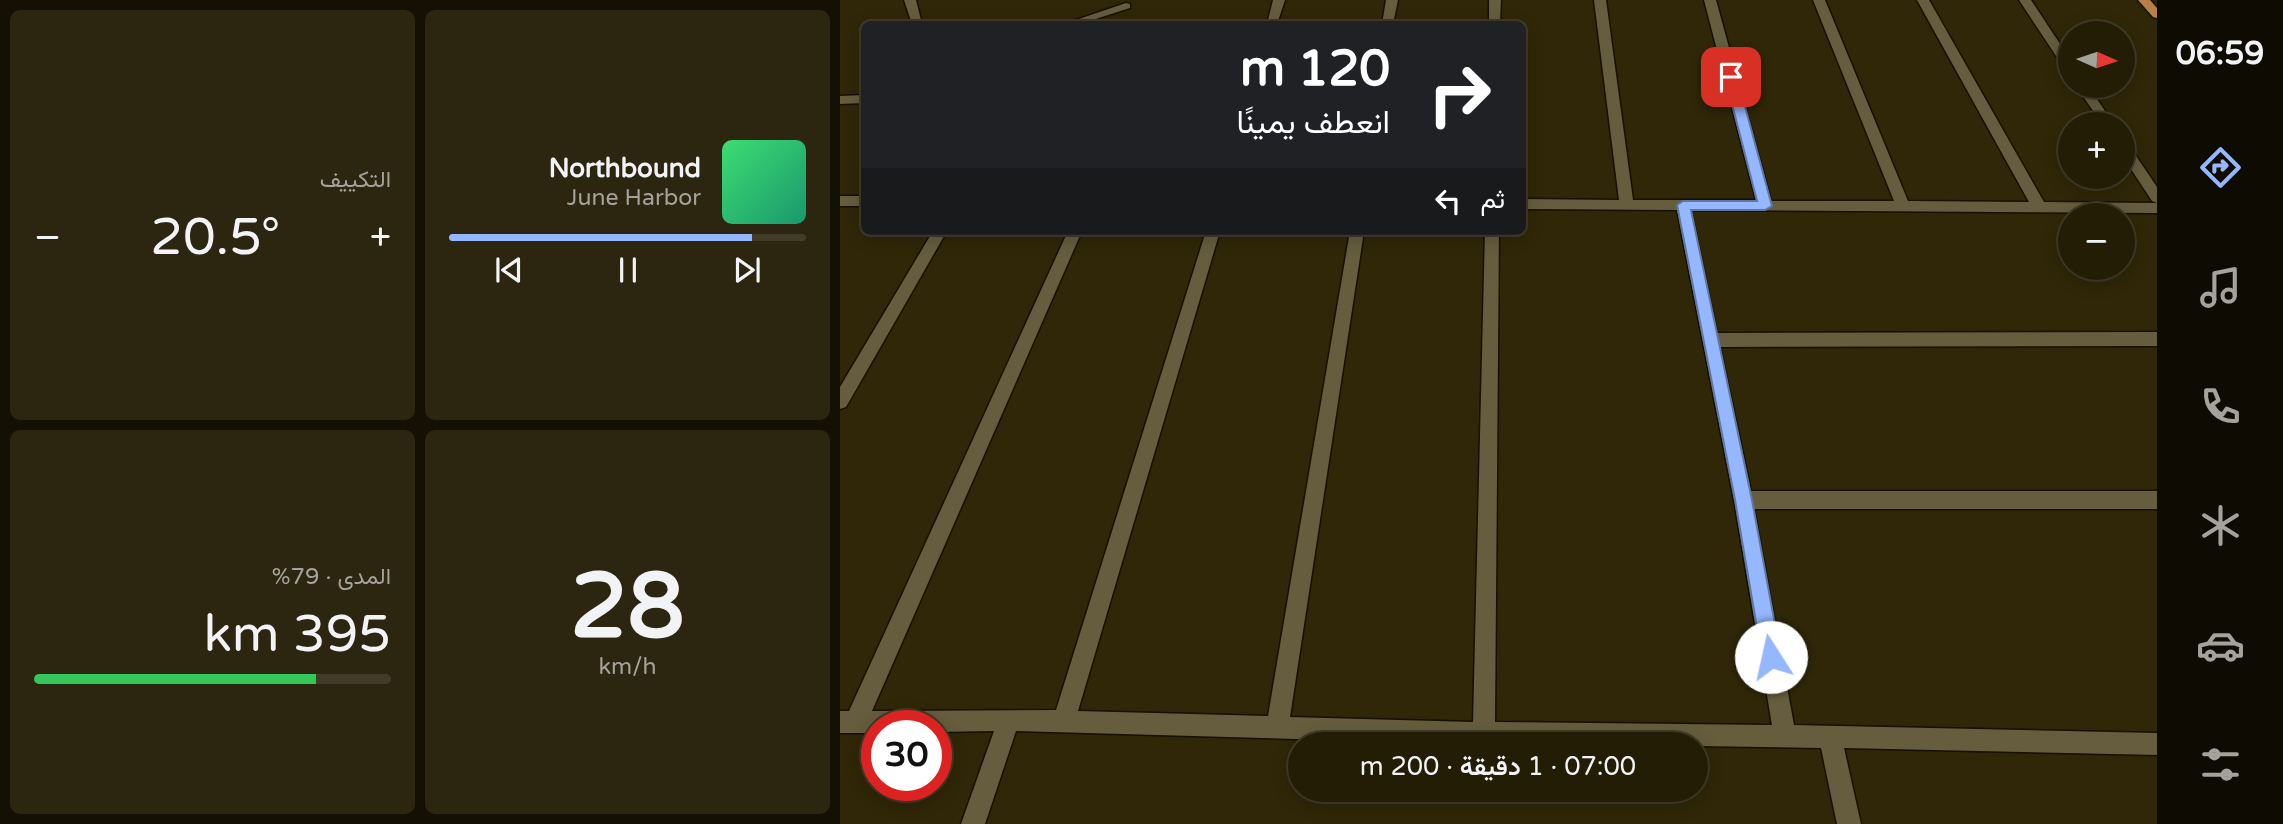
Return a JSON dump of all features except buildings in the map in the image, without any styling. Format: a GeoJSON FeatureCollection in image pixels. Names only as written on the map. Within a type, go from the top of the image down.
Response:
{"type":"FeatureCollection","features":[{"type":"Feature","properties":{"kind":"main road"},"geometry":{"type":"LineString","coordinates":[[2144,0],[2157,15]]}},
{"type":"Feature","properties":{"kind":"street"},"geometry":{"type":"LineString","coordinates":[[910,0],[916,21]]}},
{"type":"Feature","properties":{"kind":"street"},"geometry":{"type":"LineString","coordinates":[[1273,21],[1279,0]]}},
{"type":"Feature","properties":{"kind":"street"},"geometry":{"type":"LineString","coordinates":[[1388,21],[1392,0]]}},
{"type":"Feature","properties":{"kind":"street"},"geometry":{"type":"LineString","coordinates":[[1495,0],[1495,21]]}},
{"type":"Feature","properties":{"kind":"street"},"geometry":{"type":"LineString","coordinates":[[1600,0],[1628,205]]}},
{"type":"Feature","properties":{"kind":"street"},"geometry":{"type":"LineString","coordinates":[[1710,0],[1765,206]]}},
{"type":"Feature","properties":{"kind":"street"},"geometry":{"type":"LineString","coordinates":[[1819,0],[1903,206]]}},
{"type":"Feature","properties":{"kind":"street"},"geometry":{"type":"LineString","coordinates":[[1923,0],[2039,207]]}},
{"type":"Feature","properties":{"kind":"street"},"geometry":{"type":"LineString","coordinates":[[2025,0],[2058,50]]}},
{"type":"Feature","properties":{"kind":"street"},"geometry":{"type":"LineString","coordinates":[[1078,21],[1128,3]]}},
{"type":"Feature","properties":{"kind":"street"},"geometry":{"type":"LineString","coordinates":[[1118,21],[1128,3]]}},
{"type":"Feature","properties":{"kind":"street"},"geometry":{"type":"LineString","coordinates":[[841,100],[861,94]]}},
{"type":"Feature","properties":{"kind":"street"},"geometry":{"type":"LineString","coordinates":[[841,100],[861,99]]}},
{"type":"Feature","properties":{"kind":"street"},"geometry":{"type":"LineString","coordinates":[[2135,165],[2157,198]]}},
{"type":"Feature","properties":{"kind":"street"},"geometry":{"type":"LineString","coordinates":[[840,201],[861,201]]}},
{"type":"Feature","properties":{"kind":"street"},"geometry":{"type":"LineString","coordinates":[[1526,204],[2157,208]]}},
{"type":"Feature","properties":{"kind":"street"},"geometry":{"type":"LineString","coordinates":[[1683,205],[1744,500],[1785,736]]}},
{"type":"Feature","properties":{"kind":"street"},"geometry":{"type":"LineString","coordinates":[[840,402],[938,235]]}},
{"type":"Feature","properties":{"kind":"street"},"geometry":{"type":"LineString","coordinates":[[1073,235],[848,722],[1009,720],[1454,732]]}},
{"type":"Feature","properties":{"kind":"street"},"geometry":{"type":"LineString","coordinates":[[1064,721],[1212,235]]}},
{"type":"Feature","properties":{"kind":"street"},"geometry":{"type":"LineString","coordinates":[[1277,726],[1356,235]]}},
{"type":"Feature","properties":{"kind":"street"},"geometry":{"type":"LineString","coordinates":[[1484,732],[1492,235]]}},
{"type":"Feature","properties":{"kind":"street"},"geometry":{"type":"LineString","coordinates":[[1711,340],[2157,339]]}},
{"type":"Feature","properties":{"kind":"street"},"geometry":{"type":"LineString","coordinates":[[1744,500],[2157,500]]}},
{"type":"Feature","properties":{"kind":"street"},"geometry":{"type":"LineString","coordinates":[[973,824],[1009,720]]}},
{"type":"Feature","properties":{"kind":"street"},"geometry":{"type":"LineString","coordinates":[[1708,735],[2157,744]]}},
{"type":"Feature","properties":{"kind":"street"},"geometry":{"type":"LineString","coordinates":[[1830,738],[1849,824]]}},
{"type":"Feature","properties":{"kind":"route"},"geometry":{"type":"LineString","coordinates":[[1731,77],[1765,206],[1683,205],[1744,500],[1771,657]]}}]}
